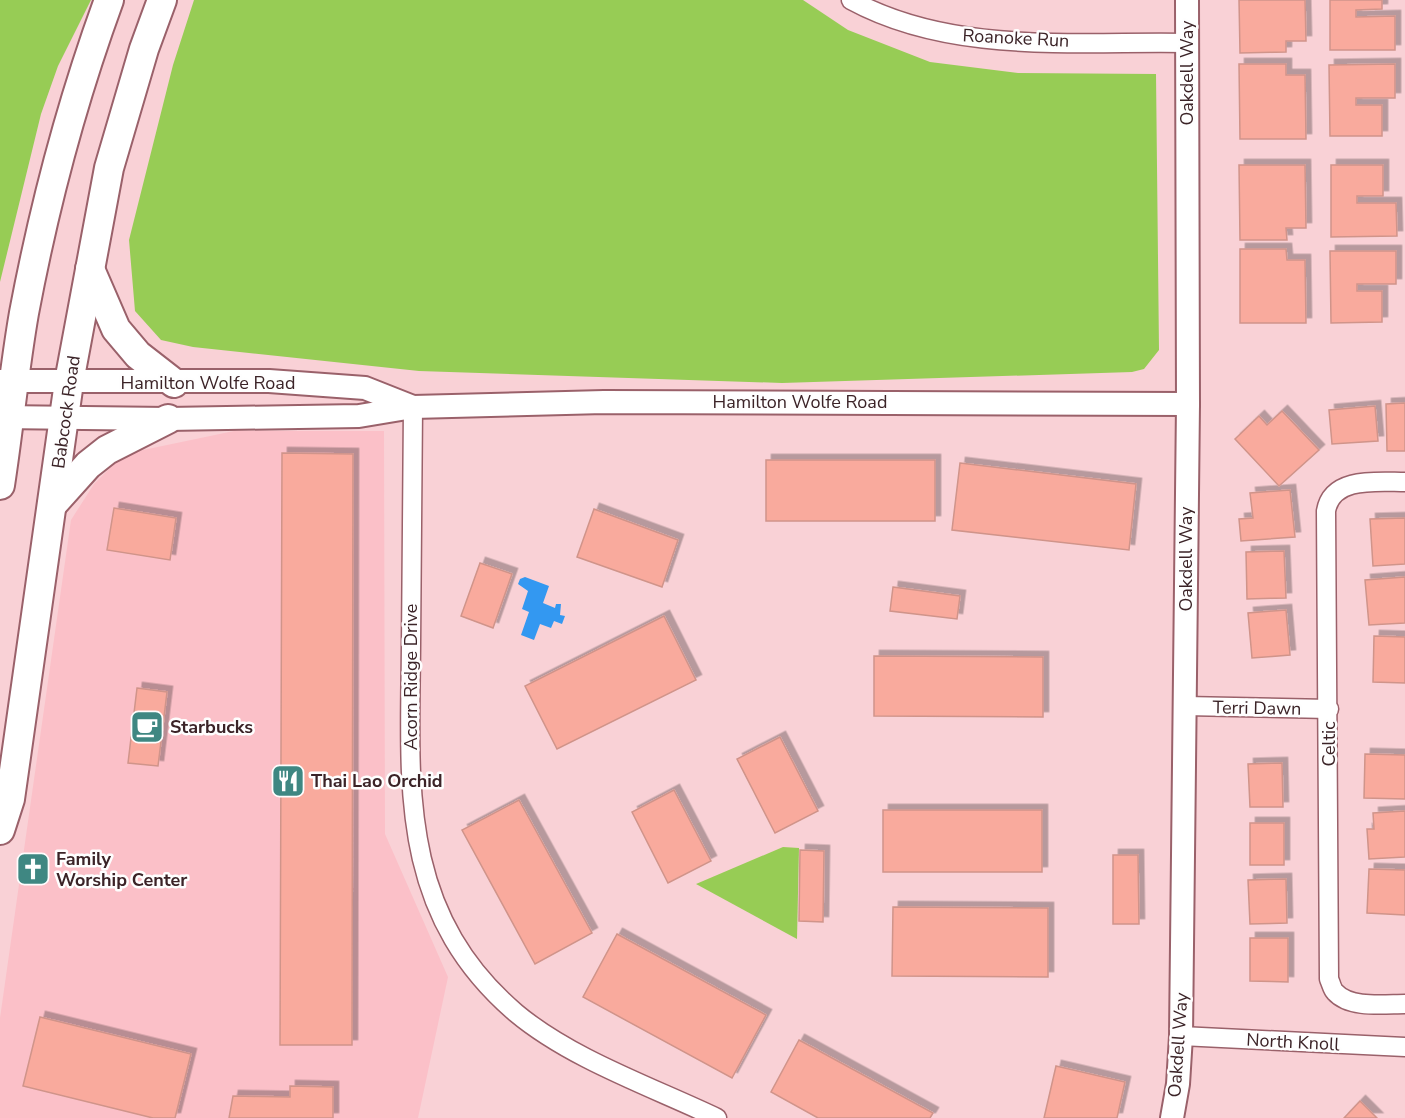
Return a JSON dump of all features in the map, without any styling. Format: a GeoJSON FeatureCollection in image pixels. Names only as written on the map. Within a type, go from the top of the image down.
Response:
{"type":"FeatureCollection","features":[{"type":"Feature","properties":{"kind":"main road"},"geometry":{"type":"LineString","coordinates":[[0,484],[8,381],[18,351],[58,165],[109,0]]}},
{"type":"Feature","properties":{"kind":"main road","name":"Babcock Road"},"geometry":{"type":"LineString","coordinates":[[0,830],[10,799],[69,382],[109,168],[144,49],[162,0]]}},
{"type":"Feature","properties":{"kind":"main road"},"geometry":{"type":"LineString","coordinates":[[90,269],[116,329],[138,355],[174,383]]}},
{"type":"Feature","properties":{"kind":"main road"},"geometry":{"type":"LineString","coordinates":[[0,322],[32,279]]}},
{"type":"Feature","properties":{"kind":"main road"},"geometry":{"type":"LineString","coordinates":[[52,504],[103,453],[168,419]]}},
{"type":"Feature","properties":{"kind":"street","name":"Roanoke Run"},"geometry":{"type":"LineString","coordinates":[[851,0],[896,19],[946,34],[990,40],[1187,43]]}},
{"type":"Feature","properties":{"kind":"street","name":"Oakdell Way"},"geometry":{"type":"LineString","coordinates":[[1172,1118],[1178,1084],[1181,1036],[1188,404],[1187,0]]}},
{"type":"Feature","properties":{"kind":"street","name":"Hamilton Wolfe Road"},"geometry":{"type":"LineString","coordinates":[[8,381],[174,383],[268,381],[365,388],[412,407]]}},
{"type":"Feature","properties":{"kind":"street","name":"Hamilton Wolfe Road"},"geometry":{"type":"LineString","coordinates":[[5,417],[168,419],[359,416],[412,407],[730,401],[1188,404]]}},
{"type":"Feature","properties":{"kind":"street","name":"Acorn Ridge Drive"},"geometry":{"type":"LineString","coordinates":[[412,407],[410,780],[417,845],[438,906],[453,935],[484,980],[514,1011],[540,1031],[567,1049],[717,1118]]}},
{"type":"Feature","properties":{"kind":"street","name":"Celtic"},"geometry":{"type":"LineString","coordinates":[[1405,482],[1359,484],[1340,488],[1328,500],[1326,511],[1329,979],[1335,992],[1347,999],[1363,1003],[1405,1004]]}},
{"type":"Feature","properties":{"kind":"street","name":"Terri Dawn"},"geometry":{"type":"LineString","coordinates":[[1185,706],[1329,709]]}},
{"type":"Feature","properties":{"kind":"street","name":"North Knoll"},"geometry":{"type":"LineString","coordinates":[[1181,1036],[1405,1047]]}},
{"type":"Feature","properties":{"kind":"shaded area"},"geometry":{"type":"Polygon","coordinates":[[[234,431],[384,431],[385,834],[448,977],[418,1118],[0,1118],[0,1018],[71,520],[94,484],[124,454],[234,431]]]}},
{"type":"Feature","properties":{"kind":"green space"},"geometry":{"type":"Polygon","coordinates":[[[0,0],[91,0],[58,66],[41,114],[0,282],[0,0]]]}},
{"type":"Feature","properties":{"kind":"green space"},"geometry":{"type":"Polygon","coordinates":[[[194,0],[803,0],[848,30],[930,62],[1018,73],[1156,74],[1159,350],[1144,369],[1132,372],[782,383],[419,371],[193,347],[161,340],[135,311],[129,240],[173,65],[194,0]]]}},
{"type":"Feature","properties":{"kind":"green space"},"geometry":{"type":"Polygon","coordinates":[[[783,847],[799,848],[797,939],[696,884],[783,847]]]}},
{"type":"Feature","properties":{"kind":"water"},"geometry":{"type":"Polygon","coordinates":[[[525,577],[549,586],[543,603],[555,608],[556,604],[561,604],[560,615],[565,616],[562,624],[554,621],[551,628],[540,624],[534,640],[521,635],[529,612],[522,609],[528,591],[518,584],[520,579],[525,577]]]}},
{"type":"Feature","properties":{"kind":"building"},"geometry":{"type":"Polygon","coordinates":[[[1239,0],[1305,0],[1306,41],[1286,41],[1286,52],[1240,53],[1239,0]]]}},
{"type":"Feature","properties":{"kind":"building"},"geometry":{"type":"Polygon","coordinates":[[[1330,0],[1382,0],[1382,9],[1356,10],[1356,17],[1395,16],[1395,50],[1330,50],[1330,0]]]}},
{"type":"Feature","properties":{"kind":"building"},"geometry":{"type":"Polygon","coordinates":[[[1239,64],[1286,64],[1286,75],[1305,75],[1306,139],[1240,139],[1239,64]]]}},
{"type":"Feature","properties":{"kind":"building"},"geometry":{"type":"Polygon","coordinates":[[[1395,64],[1395,98],[1356,98],[1356,105],[1382,105],[1382,136],[1330,136],[1329,65],[1395,64]]]}},
{"type":"Feature","properties":{"kind":"building"},"geometry":{"type":"Polygon","coordinates":[[[1239,165],[1305,165],[1306,228],[1286,228],[1287,240],[1240,240],[1239,165]]]}},
{"type":"Feature","properties":{"kind":"building"},"geometry":{"type":"Polygon","coordinates":[[[1331,165],[1383,165],[1383,196],[1357,196],[1357,203],[1396,203],[1397,236],[1331,237],[1331,165]]]}},
{"type":"Feature","properties":{"kind":"building"},"geometry":{"type":"Polygon","coordinates":[[[1240,249],[1286,249],[1287,260],[1305,260],[1306,323],[1240,323],[1240,249]]]}},
{"type":"Feature","properties":{"kind":"building"},"geometry":{"type":"Polygon","coordinates":[[[1330,251],[1396,251],[1396,284],[1357,284],[1357,291],[1382,291],[1382,322],[1331,323],[1330,251]]]}},
{"type":"Feature","properties":{"kind":"building"},"geometry":{"type":"Polygon","coordinates":[[[1405,403],[1405,451],[1387,451],[1386,404],[1405,403]]]}},
{"type":"Feature","properties":{"kind":"building"},"geometry":{"type":"Polygon","coordinates":[[[1375,406],[1378,441],[1332,444],[1329,410],[1375,406]]]}},
{"type":"Feature","properties":{"kind":"building"},"geometry":{"type":"Polygon","coordinates":[[[1282,411],[1319,450],[1279,486],[1235,439],[1259,416],[1267,425],[1282,411]]]}},
{"type":"Feature","properties":{"kind":"building"},"geometry":{"type":"Polygon","coordinates":[[[282,453],[353,454],[352,1045],[280,1045],[282,453]]]}},
{"type":"Feature","properties":{"kind":"building"},"geometry":{"type":"Polygon","coordinates":[[[766,460],[935,460],[935,521],[766,521],[766,460]]]}},
{"type":"Feature","properties":{"kind":"building"},"geometry":{"type":"Polygon","coordinates":[[[960,463],[1136,484],[1129,550],[952,530],[960,463]]]}},
{"type":"Feature","properties":{"kind":"building"},"geometry":{"type":"Polygon","coordinates":[[[1290,490],[1295,537],[1241,541],[1239,519],[1253,518],[1250,493],[1290,490]]]}},
{"type":"Feature","properties":{"kind":"building"},"geometry":{"type":"Polygon","coordinates":[[[114,508],[176,518],[170,560],[107,550],[114,508]]]}},
{"type":"Feature","properties":{"kind":"building"},"geometry":{"type":"Polygon","coordinates":[[[594,509],[678,540],[662,587],[577,557],[594,509]]]}},
{"type":"Feature","properties":{"kind":"building"},"geometry":{"type":"Polygon","coordinates":[[[1405,518],[1405,564],[1373,566],[1370,519],[1405,518]]]}},
{"type":"Feature","properties":{"kind":"building"},"geometry":{"type":"Polygon","coordinates":[[[1284,551],[1286,598],[1247,599],[1246,552],[1284,551]]]}},
{"type":"Feature","properties":{"kind":"building"},"geometry":{"type":"Polygon","coordinates":[[[480,563],[512,574],[493,628],[461,616],[480,563]]]}},
{"type":"Feature","properties":{"kind":"building"},"geometry":{"type":"Polygon","coordinates":[[[1405,577],[1405,623],[1369,625],[1365,580],[1405,577]]]}},
{"type":"Feature","properties":{"kind":"building"},"geometry":{"type":"Polygon","coordinates":[[[893,587],[960,596],[957,619],[890,611],[893,587]]]}},
{"type":"Feature","properties":{"kind":"building"},"geometry":{"type":"Polygon","coordinates":[[[1286,610],[1290,655],[1252,658],[1248,613],[1286,610]]]}},
{"type":"Feature","properties":{"kind":"building"},"geometry":{"type":"Polygon","coordinates":[[[664,616],[696,680],[557,749],[525,686],[664,616]]]}},
{"type":"Feature","properties":{"kind":"building"},"geometry":{"type":"Polygon","coordinates":[[[1374,636],[1405,637],[1405,683],[1373,682],[1374,636]]]}},
{"type":"Feature","properties":{"kind":"building"},"geometry":{"type":"Polygon","coordinates":[[[874,656],[1043,657],[1043,717],[874,716],[874,656]]]}},
{"type":"Feature","properties":{"kind":"building","name":"Starbucks"},"geometry":{"type":"Polygon","coordinates":[[[137,688],[167,692],[158,766],[128,763],[137,688]]]}},
{"type":"Feature","properties":{"kind":"building"},"geometry":{"type":"Polygon","coordinates":[[[780,737],[818,811],[775,833],[737,759],[780,737]]]}},
{"type":"Feature","properties":{"kind":"building"},"geometry":{"type":"Polygon","coordinates":[[[1365,754],[1405,755],[1405,799],[1364,798],[1365,754]]]}},
{"type":"Feature","properties":{"kind":"building"},"geometry":{"type":"Polygon","coordinates":[[[1282,763],[1283,807],[1250,807],[1248,764],[1282,763]]]}},
{"type":"Feature","properties":{"kind":"building"},"geometry":{"type":"Polygon","coordinates":[[[674,790],[711,861],[668,883],[632,812],[674,790]]]}},
{"type":"Feature","properties":{"kind":"building"},"geometry":{"type":"Polygon","coordinates":[[[519,800],[592,933],[535,964],[462,830],[519,800]]]}},
{"type":"Feature","properties":{"kind":"building"},"geometry":{"type":"Polygon","coordinates":[[[883,810],[1042,810],[1042,872],[883,872],[883,810]]]}},
{"type":"Feature","properties":{"kind":"building"},"geometry":{"type":"Polygon","coordinates":[[[1405,811],[1405,857],[1369,859],[1367,829],[1374,829],[1373,813],[1405,811]]]}},
{"type":"Feature","properties":{"kind":"building"},"geometry":{"type":"Polygon","coordinates":[[[1250,823],[1284,823],[1284,865],[1250,865],[1250,823]]]}},
{"type":"Feature","properties":{"kind":"building"},"geometry":{"type":"Polygon","coordinates":[[[800,850],[824,851],[823,922],[799,921],[800,850]]]}},
{"type":"Feature","properties":{"kind":"building"},"geometry":{"type":"Polygon","coordinates":[[[1113,855],[1138,855],[1139,924],[1113,924],[1113,855]]]}},
{"type":"Feature","properties":{"kind":"building"},"geometry":{"type":"Polygon","coordinates":[[[1369,869],[1405,870],[1405,915],[1367,913],[1369,869]]]}},
{"type":"Feature","properties":{"kind":"building"},"geometry":{"type":"Polygon","coordinates":[[[1286,879],[1287,923],[1250,924],[1248,880],[1286,879]]]}},
{"type":"Feature","properties":{"kind":"building"},"geometry":{"type":"Polygon","coordinates":[[[893,907],[1048,908],[1048,977],[892,976],[893,907]]]}},
{"type":"Feature","properties":{"kind":"building"},"geometry":{"type":"Polygon","coordinates":[[[617,934],[766,1015],[732,1078],[583,997],[617,934]]]}},
{"type":"Feature","properties":{"kind":"building"},"geometry":{"type":"Polygon","coordinates":[[[1250,938],[1288,938],[1288,982],[1250,981],[1250,938]]]}},
{"type":"Feature","properties":{"kind":"building"},"geometry":{"type":"Polygon","coordinates":[[[40,1017],[191,1054],[175,1118],[153,1118],[23,1086],[40,1017]]]}},
{"type":"Feature","properties":{"kind":"building"},"geometry":{"type":"Polygon","coordinates":[[[799,1040],[933,1113],[930,1118],[818,1118],[771,1092],[799,1040]]]}},
{"type":"Feature","properties":{"kind":"building"},"geometry":{"type":"Polygon","coordinates":[[[1056,1066],[1125,1082],[1117,1118],[1044,1118],[1056,1066]]]}},
{"type":"Feature","properties":{"kind":"building"},"geometry":{"type":"Polygon","coordinates":[[[290,1086],[333,1087],[333,1118],[229,1118],[233,1096],[290,1097],[290,1086]]]}},
{"type":"Feature","properties":{"kind":"building"},"geometry":{"type":"Polygon","coordinates":[[[1360,1101],[1377,1118],[1344,1118],[1360,1101]]]}},
{"type":"Feature","properties":{"kind":"place","name":"Starbucks"},"geometry":{"type":"Point","coordinates":[147,727]}},
{"type":"Feature","properties":{"kind":"place","name":"Thai Lao Orchid"},"geometry":{"type":"Point","coordinates":[288,781]}},
{"type":"Feature","properties":{"kind":"place","name":"Family Worship Center"},"geometry":{"type":"Point","coordinates":[33,869]}}]}
